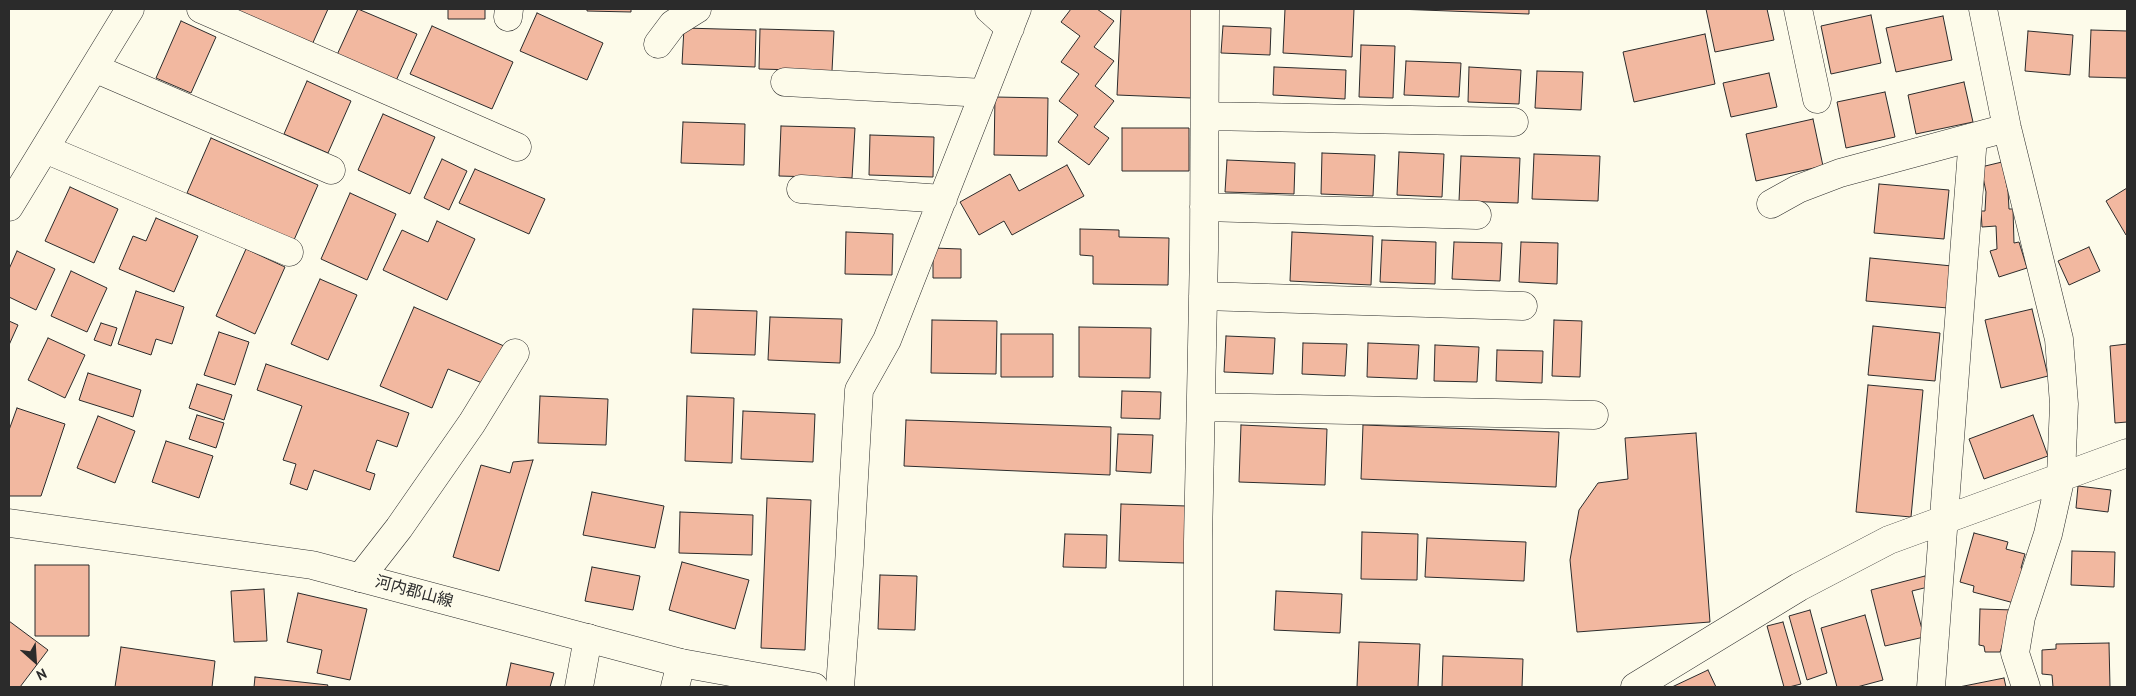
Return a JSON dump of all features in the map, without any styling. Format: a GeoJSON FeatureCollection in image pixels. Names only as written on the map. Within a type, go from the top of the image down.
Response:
{"type":"FeatureCollection","features":[{"type":"Feature","properties":{"kind":"street"},"geometry":{"type":"LineString","coordinates":[[9,207],[130,9]]}},
{"type":"Feature","properties":{"kind":"street"},"geometry":{"type":"LineString","coordinates":[[200,9],[517,147]]}},
{"type":"Feature","properties":{"kind":"street"},"geometry":{"type":"LineString","coordinates":[[658,44],[673,24],[697,9]]}},
{"type":"Feature","properties":{"kind":"street"},"geometry":{"type":"LineString","coordinates":[[840,687],[859,390],[887,340],[1014,18],[989,9]]}},
{"type":"Feature","properties":{"kind":"street"},"geometry":{"type":"LineString","coordinates":[[1198,687],[1205,9]]}},
{"type":"Feature","properties":{"kind":"street"},"geometry":{"type":"LineString","coordinates":[[1798,9],[1817,99]]}},
{"type":"Feature","properties":{"kind":"street"},"geometry":{"type":"LineString","coordinates":[[1983,9],[2007,128],[2059,339],[2064,404],[2061,476],[2048,534],[2022,617],[2015,653],[2026,687]]}},
{"type":"Feature","properties":{"kind":"street"},"geometry":{"type":"LineString","coordinates":[[94,68],[331,170]]}},
{"type":"Feature","properties":{"kind":"street"},"geometry":{"type":"LineString","coordinates":[[785,82],[984,93]]}},
{"type":"Feature","properties":{"kind":"street"},"geometry":{"type":"LineString","coordinates":[[1205,116],[1514,122]]}},
{"type":"Feature","properties":{"kind":"street"},"geometry":{"type":"LineString","coordinates":[[1771,204],[1798,189],[1840,173],[2007,128]]}},
{"type":"Feature","properties":{"kind":"street"},"geometry":{"type":"LineString","coordinates":[[1931,687],[1973,137]]}},
{"type":"Feature","properties":{"kind":"street"},"geometry":{"type":"LineString","coordinates":[[45,148],[289,252]]}},
{"type":"Feature","properties":{"kind":"street"},"geometry":{"type":"LineString","coordinates":[[802,190],[943,199]]}},
{"type":"Feature","properties":{"kind":"street"},"geometry":{"type":"LineString","coordinates":[[1204,207],[1477,215]]}},
{"type":"Feature","properties":{"kind":"street"},"geometry":{"type":"LineString","coordinates":[[1203,296],[1523,306]]}},
{"type":"Feature","properties":{"kind":"street"},"geometry":{"type":"LineString","coordinates":[[360,578],[399,528],[472,423],[515,353]]}},
{"type":"Feature","properties":{"kind":"street"},"geometry":{"type":"LineString","coordinates":[[1201,407],[1594,415]]}},
{"type":"Feature","properties":{"kind":"street"},"geometry":{"type":"LineString","coordinates":[[1635,687],[1799,587],[1889,540],[2127,453]]}},
{"type":"Feature","properties":{"kind":"street","name":"河内郡山線"},"geometry":{"type":"LineString","coordinates":[[9,523],[312,565],[588,638],[678,675],[814,687]]}},
{"type":"Feature","properties":{"kind":"street"},"geometry":{"type":"LineString","coordinates":[[579,687],[588,638]]}},
{"type":"Feature","properties":{"kind":"building"},"geometry":{"type":"Polygon","coordinates":[[[225,9],[328,9],[311,47],[225,9]]]}},
{"type":"Feature","properties":{"kind":"building"},"geometry":{"type":"Polygon","coordinates":[[[358,9],[417,34],[395,83],[336,57],[358,9]]]}},
{"type":"Feature","properties":{"kind":"building"},"geometry":{"type":"Polygon","coordinates":[[[448,9],[485,9],[485,19],[448,19],[448,9]]]}},
{"type":"Feature","properties":{"kind":"building"},"geometry":{"type":"Polygon","coordinates":[[[587,9],[631,9],[631,12],[587,11],[587,9]]]}},
{"type":"Feature","properties":{"kind":"building"},"geometry":{"type":"Polygon","coordinates":[[[1071,9],[1097,9],[1114,21],[1094,47],[1114,61],[1095,86],[1114,101],[1094,127],[1109,138],[1089,165],[1058,142],[1078,115],[1059,101],[1079,74],[1061,62],[1080,36],[1061,22],[1071,9]]]}},
{"type":"Feature","properties":{"kind":"building"},"geometry":{"type":"Polygon","coordinates":[[[1121,9],[1194,9],[1191,98],[1117,95],[1121,9]]]}},
{"type":"Feature","properties":{"kind":"building"},"geometry":{"type":"Polygon","coordinates":[[[1285,9],[1354,9],[1352,57],[1283,53],[1285,9]]]}},
{"type":"Feature","properties":{"kind":"building"},"geometry":{"type":"Polygon","coordinates":[[[1396,9],[1529,9],[1529,14],[1396,9]]]}},
{"type":"Feature","properties":{"kind":"building"},"geometry":{"type":"Polygon","coordinates":[[[1706,9],[1767,9],[1774,40],[1715,52],[1706,9]]]}},
{"type":"Feature","properties":{"kind":"building"},"geometry":{"type":"Polygon","coordinates":[[[537,13],[603,43],[587,80],[520,51],[537,13]]]}},
{"type":"Feature","properties":{"kind":"building"},"geometry":{"type":"Polygon","coordinates":[[[1871,15],[1881,63],[1831,74],[1821,26],[1871,15]]]}},
{"type":"Feature","properties":{"kind":"building"},"geometry":{"type":"Polygon","coordinates":[[[1943,16],[1952,60],[1896,72],[1886,28],[1943,16]]]}},
{"type":"Feature","properties":{"kind":"building"},"geometry":{"type":"Polygon","coordinates":[[[181,21],[216,37],[191,93],[156,78],[181,21]]]}},
{"type":"Feature","properties":{"kind":"building"},"geometry":{"type":"Polygon","coordinates":[[[432,26],[513,62],[492,109],[410,74],[432,26]]]}},
{"type":"Feature","properties":{"kind":"building"},"geometry":{"type":"Polygon","coordinates":[[[1223,26],[1271,28],[1270,55],[1221,53],[1223,26]]]}},
{"type":"Feature","properties":{"kind":"building"},"geometry":{"type":"Polygon","coordinates":[[[684,28],[756,30],[755,67],[682,64],[684,28]]]}},
{"type":"Feature","properties":{"kind":"building"},"geometry":{"type":"Polygon","coordinates":[[[760,29],[834,31],[832,71],[759,69],[760,29]]]}},
{"type":"Feature","properties":{"kind":"building"},"geometry":{"type":"Polygon","coordinates":[[[2091,30],[2127,31],[2127,78],[2089,77],[2091,30]]]}},
{"type":"Feature","properties":{"kind":"building"},"geometry":{"type":"Polygon","coordinates":[[[2028,31],[2073,35],[2070,75],[2025,71],[2028,31]]]}},
{"type":"Feature","properties":{"kind":"building"},"geometry":{"type":"Polygon","coordinates":[[[1705,34],[1715,84],[1634,102],[1623,52],[1705,34]]]}},
{"type":"Feature","properties":{"kind":"building"},"geometry":{"type":"Polygon","coordinates":[[[1361,45],[1395,46],[1393,98],[1359,97],[1361,45]]]}},
{"type":"Feature","properties":{"kind":"building"},"geometry":{"type":"Polygon","coordinates":[[[1406,61],[1461,63],[1459,97],[1404,95],[1406,61]]]}},
{"type":"Feature","properties":{"kind":"building"},"geometry":{"type":"Polygon","coordinates":[[[1274,67],[1346,70],[1345,99],[1273,95],[1274,67]]]}},
{"type":"Feature","properties":{"kind":"building"},"geometry":{"type":"Polygon","coordinates":[[[1469,67],[1521,70],[1519,104],[1468,102],[1469,67]]]}},
{"type":"Feature","properties":{"kind":"building"},"geometry":{"type":"Polygon","coordinates":[[[1537,71],[1583,72],[1581,110],[1535,108],[1537,71]]]}},
{"type":"Feature","properties":{"kind":"building"},"geometry":{"type":"Polygon","coordinates":[[[1769,73],[1777,107],[1731,117],[1723,83],[1769,73]]]}},
{"type":"Feature","properties":{"kind":"building"},"geometry":{"type":"Polygon","coordinates":[[[307,81],[351,101],[328,153],[284,134],[307,81]]]}},
{"type":"Feature","properties":{"kind":"building"},"geometry":{"type":"Polygon","coordinates":[[[1964,82],[1973,122],[1916,134],[1908,95],[1964,82]]]}},
{"type":"Feature","properties":{"kind":"building"},"geometry":{"type":"Polygon","coordinates":[[[1885,92],[1895,137],[1846,148],[1837,102],[1885,92]]]}},
{"type":"Feature","properties":{"kind":"building"},"geometry":{"type":"Polygon","coordinates":[[[995,97],[1048,98],[1047,156],[994,155],[995,97]]]}},
{"type":"Feature","properties":{"kind":"building"},"geometry":{"type":"Polygon","coordinates":[[[383,114],[435,137],[410,194],[358,170],[383,114]]]}},
{"type":"Feature","properties":{"kind":"building"},"geometry":{"type":"Polygon","coordinates":[[[1813,119],[1823,166],[1756,181],[1746,134],[1813,119]]]}},
{"type":"Feature","properties":{"kind":"building"},"geometry":{"type":"Polygon","coordinates":[[[683,122],[745,124],[744,165],[681,163],[683,122]]]}},
{"type":"Feature","properties":{"kind":"building"},"geometry":{"type":"Polygon","coordinates":[[[781,126],[855,128],[852,178],[779,176],[781,126]]]}},
{"type":"Feature","properties":{"kind":"building"},"geometry":{"type":"Polygon","coordinates":[[[1122,128],[1189,128],[1189,171],[1122,171],[1122,128]]]}},
{"type":"Feature","properties":{"kind":"building"},"geometry":{"type":"Polygon","coordinates":[[[870,135],[934,137],[933,177],[869,175],[870,135]]]}},
{"type":"Feature","properties":{"kind":"building"},"geometry":{"type":"Polygon","coordinates":[[[211,138],[318,185],[294,240],[187,193],[211,138]]]}},
{"type":"Feature","properties":{"kind":"building"},"geometry":{"type":"Polygon","coordinates":[[[1399,152],[1444,154],[1442,197],[1397,195],[1399,152]]]}},
{"type":"Feature","properties":{"kind":"building"},"geometry":{"type":"Polygon","coordinates":[[[1322,153],[1375,155],[1373,196],[1321,194],[1322,153]]]}},
{"type":"Feature","properties":{"kind":"building"},"geometry":{"type":"Polygon","coordinates":[[[1534,154],[1600,156],[1598,201],[1532,199],[1534,154]]]}},
{"type":"Feature","properties":{"kind":"building"},"geometry":{"type":"Polygon","coordinates":[[[1461,156],[1520,158],[1518,203],[1459,201],[1461,156]]]}},
{"type":"Feature","properties":{"kind":"building"},"geometry":{"type":"Polygon","coordinates":[[[442,159],[467,171],[449,210],[424,198],[442,159]]]}},
{"type":"Feature","properties":{"kind":"building"},"geometry":{"type":"Polygon","coordinates":[[[1227,160],[1295,163],[1294,194],[1225,192],[1227,160]]]}},
{"type":"Feature","properties":{"kind":"building"},"geometry":{"type":"Polygon","coordinates":[[[2002,162],[2008,191],[2009,209],[2013,209],[2014,243],[2019,242],[2027,268],[1999,277],[1990,251],[1997,249],[1996,226],[1982,227],[1981,211],[1985,211],[1986,192],[1981,167],[2002,162]]]}},
{"type":"Feature","properties":{"kind":"building"},"geometry":{"type":"Polygon","coordinates":[[[1067,165],[1084,196],[1012,235],[1004,221],[979,235],[960,202],[1010,174],[1019,191],[1067,165]]]}},
{"type":"Feature","properties":{"kind":"building"},"geometry":{"type":"Polygon","coordinates":[[[475,169],[545,199],[529,234],[459,203],[475,169]]]}},
{"type":"Feature","properties":{"kind":"building"},"geometry":{"type":"Polygon","coordinates":[[[1879,184],[1949,190],[1944,239],[1874,233],[1879,184]]]}},
{"type":"Feature","properties":{"kind":"building"},"geometry":{"type":"Polygon","coordinates":[[[70,187],[118,209],[94,263],[45,241],[70,187]]]}},
{"type":"Feature","properties":{"kind":"building"},"geometry":{"type":"Polygon","coordinates":[[[2127,188],[2127,234],[2126,235],[2106,201],[2127,188]]]}},
{"type":"Feature","properties":{"kind":"building"},"geometry":{"type":"Polygon","coordinates":[[[350,193],[396,214],[367,280],[321,259],[350,193]]]}},
{"type":"Feature","properties":{"kind":"building"},"geometry":{"type":"Polygon","coordinates":[[[156,218],[198,236],[174,292],[119,269],[133,236],[146,241],[156,218]]]}},
{"type":"Feature","properties":{"kind":"building"},"geometry":{"type":"Polygon","coordinates":[[[437,221],[475,239],[447,300],[383,270],[402,230],[428,242],[437,221]]]}},
{"type":"Feature","properties":{"kind":"building"},"geometry":{"type":"Polygon","coordinates":[[[1080,229],[1119,230],[1119,237],[1169,238],[1168,285],[1093,284],[1093,256],[1080,255],[1080,229]]]}},
{"type":"Feature","properties":{"kind":"building"},"geometry":{"type":"Polygon","coordinates":[[[846,232],[893,234],[892,275],[845,274],[846,232]]]}},
{"type":"Feature","properties":{"kind":"building"},"geometry":{"type":"Polygon","coordinates":[[[1292,232],[1373,236],[1371,285],[1290,281],[1292,232]]]}},
{"type":"Feature","properties":{"kind":"building"},"geometry":{"type":"Polygon","coordinates":[[[1382,240],[1436,242],[1435,284],[1380,282],[1382,240]]]}},
{"type":"Feature","properties":{"kind":"building"},"geometry":{"type":"Polygon","coordinates":[[[1454,242],[1502,243],[1500,281],[1452,279],[1454,242]]]}},
{"type":"Feature","properties":{"kind":"building"},"geometry":{"type":"Polygon","coordinates":[[[1521,242],[1558,243],[1557,284],[1519,282],[1521,242]]]}},
{"type":"Feature","properties":{"kind":"building"},"geometry":{"type":"Polygon","coordinates":[[[2089,247],[2100,271],[2069,285],[2058,261],[2089,247]]]}},
{"type":"Feature","properties":{"kind":"building"},"geometry":{"type":"Polygon","coordinates":[[[933,248],[961,249],[961,278],[933,278],[933,248]]]}},
{"type":"Feature","properties":{"kind":"building"},"geometry":{"type":"Polygon","coordinates":[[[246,249],[285,267],[255,334],[216,316],[246,249]]]}},
{"type":"Feature","properties":{"kind":"building"},"geometry":{"type":"Polygon","coordinates":[[[17,251],[55,269],[36,310],[9,297],[9,269],[17,251]]]}},
{"type":"Feature","properties":{"kind":"building"},"geometry":{"type":"Polygon","coordinates":[[[1870,258],[1952,266],[1948,308],[1866,301],[1870,258]]]}},
{"type":"Feature","properties":{"kind":"building"},"geometry":{"type":"Polygon","coordinates":[[[71,271],[107,288],[87,332],[51,316],[71,271]]]}},
{"type":"Feature","properties":{"kind":"building"},"geometry":{"type":"Polygon","coordinates":[[[320,279],[357,295],[328,360],[291,344],[320,279]]]}},
{"type":"Feature","properties":{"kind":"building"},"geometry":{"type":"Polygon","coordinates":[[[136,291],[184,307],[172,344],[156,339],[151,355],[118,344],[136,291]]]}},
{"type":"Feature","properties":{"kind":"building"},"geometry":{"type":"Polygon","coordinates":[[[414,307],[504,346],[487,385],[448,369],[432,408],[380,386],[414,307]]]}},
{"type":"Feature","properties":{"kind":"building"},"geometry":{"type":"Polygon","coordinates":[[[693,309],[757,311],[755,355],[691,353],[693,309]]]}},
{"type":"Feature","properties":{"kind":"building"},"geometry":{"type":"Polygon","coordinates":[[[2032,309],[2048,376],[2001,388],[1985,320],[2032,309]]]}},
{"type":"Feature","properties":{"kind":"building"},"geometry":{"type":"Polygon","coordinates":[[[770,317],[842,319],[840,363],[768,360],[770,317]]]}},
{"type":"Feature","properties":{"kind":"building"},"geometry":{"type":"Polygon","coordinates":[[[932,320],[997,321],[996,374],[931,373],[932,320]]]}},
{"type":"Feature","properties":{"kind":"building"},"geometry":{"type":"Polygon","coordinates":[[[1554,320],[1582,321],[1580,377],[1552,376],[1554,320]]]}},
{"type":"Feature","properties":{"kind":"building"},"geometry":{"type":"Polygon","coordinates":[[[9,321],[18,325],[9,345],[9,321]]]}},
{"type":"Feature","properties":{"kind":"building"},"geometry":{"type":"Polygon","coordinates":[[[101,323],[117,328],[111,346],[94,340],[101,323]]]}},
{"type":"Feature","properties":{"kind":"building"},"geometry":{"type":"Polygon","coordinates":[[[1873,326],[1940,333],[1935,381],[1868,375],[1873,326]]]}},
{"type":"Feature","properties":{"kind":"building"},"geometry":{"type":"Polygon","coordinates":[[[1079,327],[1151,328],[1150,378],[1079,377],[1079,327]]]}},
{"type":"Feature","properties":{"kind":"building"},"geometry":{"type":"Polygon","coordinates":[[[219,332],[249,342],[235,385],[204,375],[219,332]]]}},
{"type":"Feature","properties":{"kind":"building"},"geometry":{"type":"Polygon","coordinates":[[[1001,334],[1053,334],[1053,377],[1001,377],[1001,334]]]}},
{"type":"Feature","properties":{"kind":"building"},"geometry":{"type":"Polygon","coordinates":[[[1226,336],[1275,338],[1273,374],[1224,372],[1226,336]]]}},
{"type":"Feature","properties":{"kind":"building"},"geometry":{"type":"Polygon","coordinates":[[[48,338],[85,355],[65,398],[28,380],[48,338]]]}},
{"type":"Feature","properties":{"kind":"building"},"geometry":{"type":"Polygon","coordinates":[[[1303,343],[1347,344],[1345,376],[1302,374],[1303,343]]]}},
{"type":"Feature","properties":{"kind":"building"},"geometry":{"type":"Polygon","coordinates":[[[1368,343],[1419,345],[1417,379],[1367,377],[1368,343]]]}},
{"type":"Feature","properties":{"kind":"building"},"geometry":{"type":"Polygon","coordinates":[[[2127,344],[2127,422],[2115,423],[2110,346],[2127,344]]]}},
{"type":"Feature","properties":{"kind":"building"},"geometry":{"type":"Polygon","coordinates":[[[1435,345],[1479,347],[1477,382],[1434,381],[1435,345]]]}},
{"type":"Feature","properties":{"kind":"building"},"geometry":{"type":"Polygon","coordinates":[[[1497,350],[1543,351],[1542,383],[1496,381],[1497,350]]]}},
{"type":"Feature","properties":{"kind":"building"},"geometry":{"type":"Polygon","coordinates":[[[266,364],[409,413],[397,447],[377,440],[366,471],[375,474],[370,490],[314,470],[307,490],[290,484],[296,464],[283,460],[302,406],[257,390],[266,364]]]}},
{"type":"Feature","properties":{"kind":"building"},"geometry":{"type":"Polygon","coordinates":[[[88,373],[141,390],[133,417],[79,400],[88,373]]]}},
{"type":"Feature","properties":{"kind":"building"},"geometry":{"type":"Polygon","coordinates":[[[197,384],[232,395],[224,420],[189,408],[197,384]]]}},
{"type":"Feature","properties":{"kind":"building"},"geometry":{"type":"Polygon","coordinates":[[[1868,385],[1923,390],[1911,517],[1856,512],[1868,385]]]}},
{"type":"Feature","properties":{"kind":"building"},"geometry":{"type":"Polygon","coordinates":[[[1122,391],[1161,392],[1160,419],[1121,418],[1122,391]]]}},
{"type":"Feature","properties":{"kind":"building"},"geometry":{"type":"Polygon","coordinates":[[[540,396],[608,399],[606,445],[538,443],[540,396]]]}},
{"type":"Feature","properties":{"kind":"building"},"geometry":{"type":"Polygon","coordinates":[[[687,396],[734,398],[732,463],[685,461],[687,396]]]}},
{"type":"Feature","properties":{"kind":"building"},"geometry":{"type":"Polygon","coordinates":[[[17,408],[65,424],[41,496],[9,496],[9,430],[17,408]]]}},
{"type":"Feature","properties":{"kind":"building"},"geometry":{"type":"Polygon","coordinates":[[[743,411],[815,414],[813,462],[741,459],[743,411]]]}},
{"type":"Feature","properties":{"kind":"building"},"geometry":{"type":"Polygon","coordinates":[[[197,415],[224,423],[216,448],[189,439],[197,415]]]}},
{"type":"Feature","properties":{"kind":"building"},"geometry":{"type":"Polygon","coordinates":[[[2033,415],[2048,456],[1984,479],[1969,439],[2033,415]]]}},
{"type":"Feature","properties":{"kind":"building"},"geometry":{"type":"Polygon","coordinates":[[[98,416],[135,431],[115,483],[77,468],[98,416]]]}},
{"type":"Feature","properties":{"kind":"building"},"geometry":{"type":"Polygon","coordinates":[[[906,420],[1111,427],[1110,475],[904,466],[906,420]]]}},
{"type":"Feature","properties":{"kind":"building"},"geometry":{"type":"Polygon","coordinates":[[[1241,425],[1327,429],[1325,485],[1239,482],[1241,425]]]}},
{"type":"Feature","properties":{"kind":"building"},"geometry":{"type":"Polygon","coordinates":[[[1363,425],[1559,432],[1556,487],[1361,479],[1363,425]]]}},
{"type":"Feature","properties":{"kind":"building"},"geometry":{"type":"Polygon","coordinates":[[[1696,433],[1710,622],[1577,632],[1570,560],[1579,510],[1598,483],[1628,479],[1625,438],[1696,433]]]}},
{"type":"Feature","properties":{"kind":"building"},"geometry":{"type":"Polygon","coordinates":[[[1118,434],[1153,435],[1151,473],[1116,471],[1118,434]]]}},
{"type":"Feature","properties":{"kind":"building"},"geometry":{"type":"Polygon","coordinates":[[[166,441],[213,456],[199,498],[152,482],[166,441]]]}},
{"type":"Feature","properties":{"kind":"building"},"geometry":{"type":"Polygon","coordinates":[[[533,460],[499,571],[453,557],[481,465],[510,473],[513,462],[533,460]]]}},
{"type":"Feature","properties":{"kind":"building"},"geometry":{"type":"Polygon","coordinates":[[[2078,486],[2111,490],[2108,512],[2076,508],[2078,486]]]}},
{"type":"Feature","properties":{"kind":"building"},"geometry":{"type":"Polygon","coordinates":[[[592,492],[664,506],[655,548],[583,535],[592,492]]]}},
{"type":"Feature","properties":{"kind":"building"},"geometry":{"type":"Polygon","coordinates":[[[767,498],[811,500],[805,650],[761,648],[767,498]]]}},
{"type":"Feature","properties":{"kind":"building"},"geometry":{"type":"Polygon","coordinates":[[[1121,504],[1187,506],[1185,563],[1119,561],[1121,504]]]}},
{"type":"Feature","properties":{"kind":"building"},"geometry":{"type":"Polygon","coordinates":[[[680,512],[753,515],[752,555],[679,553],[680,512]]]}},
{"type":"Feature","properties":{"kind":"building"},"geometry":{"type":"Polygon","coordinates":[[[1362,532],[1418,534],[1417,580],[1361,579],[1362,532]]]}},
{"type":"Feature","properties":{"kind":"building"},"geometry":{"type":"Polygon","coordinates":[[[1974,533],[2008,542],[2006,549],[2025,554],[2021,568],[2024,569],[2014,603],[1973,592],[1974,586],[1960,582],[1974,533]]]}},
{"type":"Feature","properties":{"kind":"building"},"geometry":{"type":"Polygon","coordinates":[[[1065,534],[1107,535],[1106,568],[1063,567],[1065,534]]]}},
{"type":"Feature","properties":{"kind":"building"},"geometry":{"type":"Polygon","coordinates":[[[1427,538],[1526,542],[1524,581],[1425,577],[1427,538]]]}},
{"type":"Feature","properties":{"kind":"building"},"geometry":{"type":"Polygon","coordinates":[[[2072,551],[2115,552],[2114,587],[2071,585],[2072,551]]]}},
{"type":"Feature","properties":{"kind":"building"},"geometry":{"type":"Polygon","coordinates":[[[682,562],[749,580],[735,629],[669,610],[682,562]]]}},
{"type":"Feature","properties":{"kind":"building"},"geometry":{"type":"Polygon","coordinates":[[[35,565],[89,565],[89,636],[35,636],[35,565]]]}},
{"type":"Feature","properties":{"kind":"building"},"geometry":{"type":"Polygon","coordinates":[[[592,567],[640,576],[633,610],[585,601],[592,567]]]}},
{"type":"Feature","properties":{"kind":"building"},"geometry":{"type":"Polygon","coordinates":[[[880,575],[917,576],[915,630],[878,629],[880,575]]]}},
{"type":"Feature","properties":{"kind":"building"},"geometry":{"type":"Polygon","coordinates":[[[1925,576],[1928,587],[1912,591],[1924,637],[1885,646],[1871,590],[1925,576]]]}},
{"type":"Feature","properties":{"kind":"building"},"geometry":{"type":"Polygon","coordinates":[[[264,589],[267,641],[234,642],[231,591],[264,589]]]}},
{"type":"Feature","properties":{"kind":"building"},"geometry":{"type":"Polygon","coordinates":[[[1276,591],[1342,594],[1340,633],[1274,630],[1276,591]]]}},
{"type":"Feature","properties":{"kind":"building"},"geometry":{"type":"Polygon","coordinates":[[[298,593],[367,609],[350,680],[317,673],[322,650],[287,642],[298,593]]]}},
{"type":"Feature","properties":{"kind":"building"},"geometry":{"type":"Polygon","coordinates":[[[1980,609],[2014,610],[2000,652],[1985,652],[1984,646],[1979,645],[1980,609]]]}},
{"type":"Feature","properties":{"kind":"building"},"geometry":{"type":"Polygon","coordinates":[[[1810,610],[1827,673],[1807,680],[1789,616],[1810,610]]]}},
{"type":"Feature","properties":{"kind":"building"},"geometry":{"type":"Polygon","coordinates":[[[1865,615],[1883,680],[1857,687],[1837,687],[1821,628],[1865,615]]]}},
{"type":"Feature","properties":{"kind":"building"},"geometry":{"type":"Polygon","coordinates":[[[9,621],[48,650],[20,687],[9,687],[9,621]]]}},
{"type":"Feature","properties":{"kind":"building"},"geometry":{"type":"Polygon","coordinates":[[[1783,622],[1801,684],[1789,687],[1784,687],[1767,626],[1783,622]]]}},
{"type":"Feature","properties":{"kind":"building"},"geometry":{"type":"Polygon","coordinates":[[[1359,642],[1420,644],[1418,687],[1357,687],[1359,642]]]}},
{"type":"Feature","properties":{"kind":"building"},"geometry":{"type":"Polygon","coordinates":[[[2109,643],[2110,687],[2053,687],[2052,675],[2042,674],[2042,650],[2056,649],[2056,644],[2109,643]]]}},
{"type":"Feature","properties":{"kind":"building"},"geometry":{"type":"Polygon","coordinates":[[[121,647],[215,661],[212,687],[115,687],[121,647]]]}},
{"type":"Feature","properties":{"kind":"building"},"geometry":{"type":"Polygon","coordinates":[[[1443,656],[1523,659],[1522,687],[1442,687],[1443,656]]]}},
{"type":"Feature","properties":{"kind":"building"},"geometry":{"type":"Polygon","coordinates":[[[511,663],[554,673],[550,687],[506,687],[511,663]]]}},
{"type":"Feature","properties":{"kind":"building"},"geometry":{"type":"Polygon","coordinates":[[[1708,670],[1716,687],[1672,687],[1708,670]]]}},
{"type":"Feature","properties":{"kind":"building"},"geometry":{"type":"Polygon","coordinates":[[[255,677],[328,685],[327,687],[254,687],[255,677]]]}},
{"type":"Feature","properties":{"kind":"building"},"geometry":{"type":"Polygon","coordinates":[[[2004,678],[2006,687],[1959,687],[2004,678]]]}}]}
